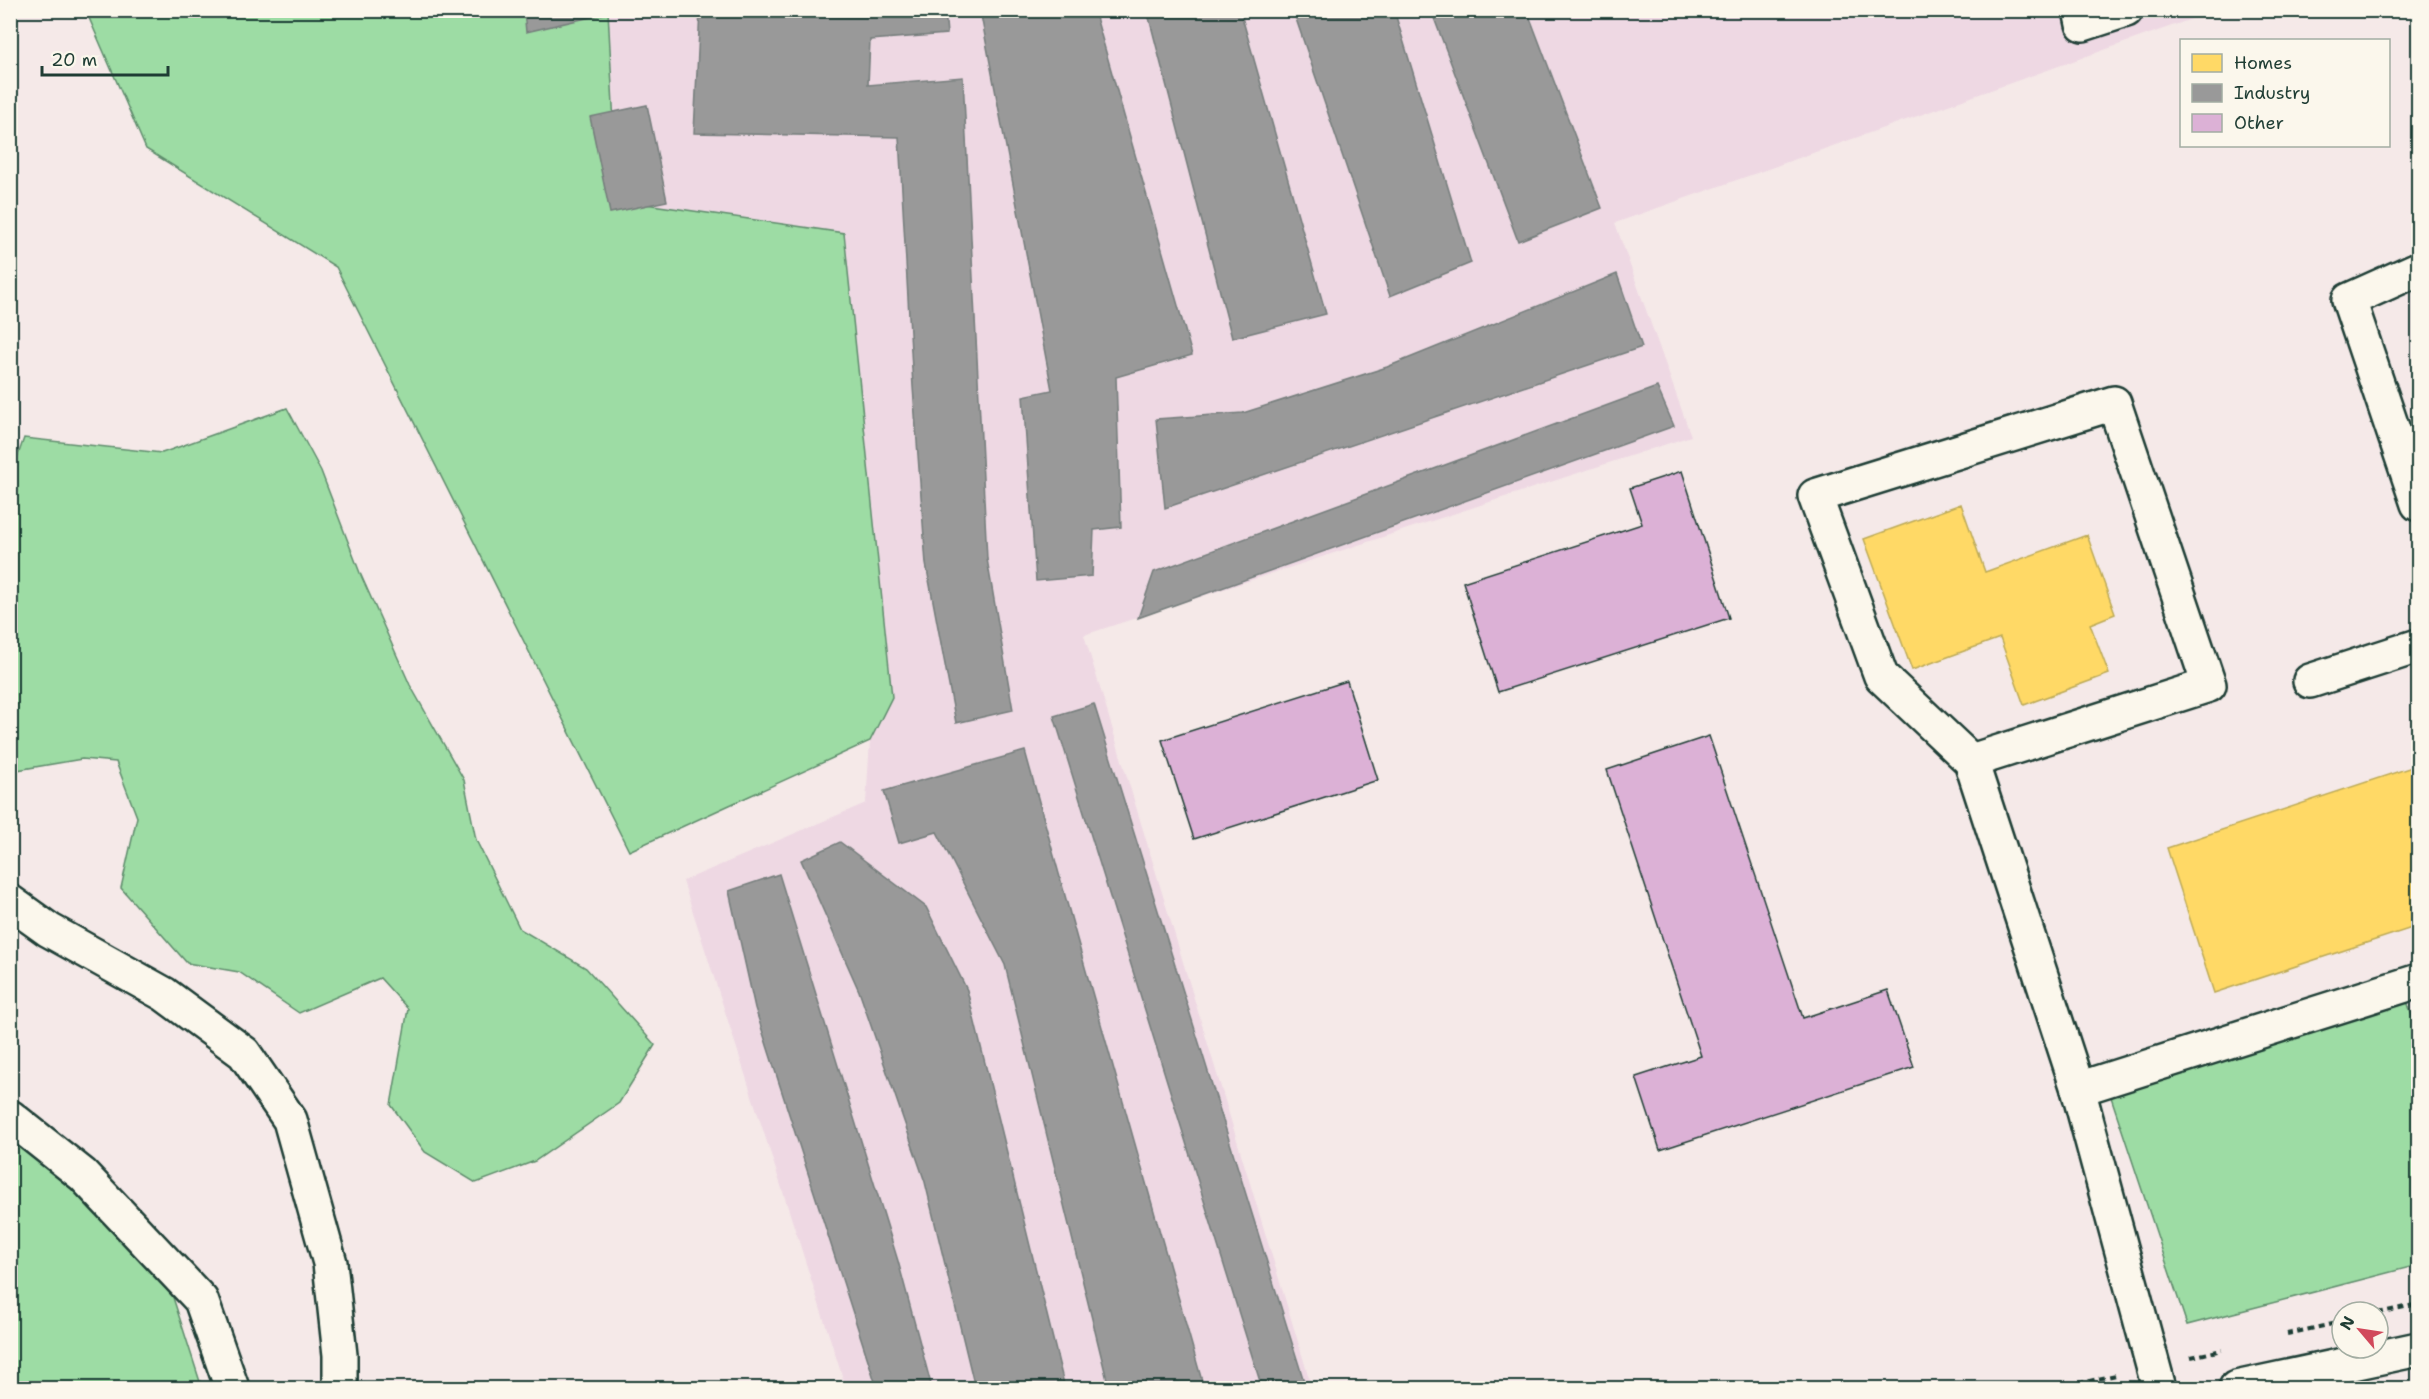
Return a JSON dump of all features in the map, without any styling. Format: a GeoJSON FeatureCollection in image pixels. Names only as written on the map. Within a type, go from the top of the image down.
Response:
{"type":"FeatureCollection","features":[{"type":"Feature","properties":{"kind":"street"},"geometry":{"type":"LineString","coordinates":[[2080,10],[2083,24],[2126,10]]}},
{"type":"Feature","properties":{"kind":"street"},"geometry":{"type":"LineString","coordinates":[[2418,269],[2349,300],[2418,504]]}},
{"type":"Feature","properties":{"kind":"street"},"geometry":{"type":"LineString","coordinates":[[1971,761],[2209,685],[2114,403],[1815,496],[1881,676],[1971,761],[2078,1089],[2155,1378]]}},
{"type":"Feature","properties":{"kind":"street"},"geometry":{"type":"LineString","coordinates":[[2310,681],[2418,645]]}},
{"type":"Feature","properties":{"kind":"street"},"geometry":{"type":"LineString","coordinates":[[10,902],[49,930],[164,994],[244,1053],[290,1120],[330,1263],[340,1355],[340,1389]]}},
{"type":"Feature","properties":{"kind":"street"},"geometry":{"type":"LineString","coordinates":[[2078,1089],[2418,981]]}},
{"type":"Feature","properties":{"kind":"street"},"geometry":{"type":"LineString","coordinates":[[10,1117],[83,1175],[201,1300],[232,1389]]}},
{"type":"Feature","properties":{"kind":"street"},"geometry":{"type":"LineString","coordinates":[[2236,1389],[2275,1385],[2418,1349]]}},
{"type":"Feature","properties":{"kind":"path"},"geometry":{"type":"LineString","coordinates":[[2390,1310],[2418,1304]]}},
{"type":"Feature","properties":{"kind":"path"},"geometry":{"type":"LineString","coordinates":[[2286,1335],[2330,1325]]}},
{"type":"Feature","properties":{"kind":"path"},"geometry":{"type":"LineString","coordinates":[[2058,1389],[2155,1378],[2230,1348]]}},
{"type":"Feature","properties":{"kind":"shaded area"},"geometry":{"type":"Polygon","coordinates":[[[608,11],[2214,11],[1615,223],[1691,436],[1084,635],[1312,1388],[846,1388],[683,881],[866,803],[870,741],[892,697],[618,200],[608,11]]]}},
{"type":"Feature","properties":{"kind":"green space"},"geometry":{"type":"Polygon","coordinates":[[[86,11],[608,11],[618,200],[844,233],[892,697],[870,741],[629,851],[336,267],[146,149],[86,11]]]}},
{"type":"Feature","properties":{"kind":"green space"},"geometry":{"type":"Polygon","coordinates":[[[287,408],[321,471],[360,573],[410,685],[464,780],[476,840],[520,929],[586,968],[655,1045],[619,1103],[535,1161],[476,1183],[425,1152],[391,1105],[408,1009],[380,978],[299,1013],[239,972],[187,963],[121,888],[137,817],[116,762],[82,759],[11,771],[10,478],[24,438],[162,453],[287,408]]]}},
{"type":"Feature","properties":{"kind":"green space"},"geometry":{"type":"Polygon","coordinates":[[[2407,1001],[2418,1034],[2418,1265],[2187,1325],[2110,1094],[2407,1001]]]}},
{"type":"Feature","properties":{"kind":"green space"},"geometry":{"type":"Polygon","coordinates":[[[10,1135],[68,1176],[169,1285],[202,1388],[11,1388],[10,1135]]]}},
{"type":"Feature","properties":{"kind":"building: Homes"},"geometry":{"type":"Polygon","coordinates":[[[1961,504],[1985,572],[2087,535],[2115,614],[2090,624],[2109,674],[2024,705],[2000,638],[1912,670],[1864,539],[1961,504]]]}},
{"type":"Feature","properties":{"kind":"building: Homes"},"geometry":{"type":"Polygon","coordinates":[[[2418,765],[2418,926],[2214,993],[2167,848],[2418,765]]]}},
{"type":"Feature","properties":{"kind":"building: Industry"},"geometry":{"type":"Polygon","coordinates":[[[524,10],[621,10],[526,32],[524,10]]]}},
{"type":"Feature","properties":{"kind":"building: Industry"},"geometry":{"type":"Polygon","coordinates":[[[700,10],[945,10],[947,34],[870,40],[868,85],[963,77],[987,559],[1013,710],[956,723],[926,564],[913,387],[899,137],[694,133],[700,10]]]}},
{"type":"Feature","properties":{"kind":"building: Industry"},"geometry":{"type":"Polygon","coordinates":[[[980,10],[1094,10],[1192,355],[1116,377],[1121,527],[1094,530],[1092,576],[1036,581],[1023,396],[1052,390],[980,10]]]}},
{"type":"Feature","properties":{"kind":"building: Industry"},"geometry":{"type":"Polygon","coordinates":[[[1147,10],[1240,10],[1326,314],[1232,338],[1147,10]]]}},
{"type":"Feature","properties":{"kind":"building: Industry"},"geometry":{"type":"Polygon","coordinates":[[[1293,10],[1394,10],[1471,263],[1390,296],[1293,10]]]}},
{"type":"Feature","properties":{"kind":"building: Industry"},"geometry":{"type":"Polygon","coordinates":[[[1431,10],[1527,10],[1602,208],[1518,241],[1431,10]]]}},
{"type":"Feature","properties":{"kind":"building: Industry"},"geometry":{"type":"Polygon","coordinates":[[[647,105],[667,201],[610,213],[590,117],[647,105]]]}},
{"type":"Feature","properties":{"kind":"building: Industry"},"geometry":{"type":"Polygon","coordinates":[[[1617,274],[1642,347],[1165,508],[1156,419],[1243,413],[1387,367],[1617,274]]]}},
{"type":"Feature","properties":{"kind":"building: Industry"},"geometry":{"type":"Polygon","coordinates":[[[1657,387],[1674,426],[1138,618],[1154,572],[1657,387]]]}},
{"type":"Feature","properties":{"kind":"building: Industry"},"geometry":{"type":"Polygon","coordinates":[[[1094,704],[1306,1388],[1262,1388],[1054,716],[1094,704]]]}},
{"type":"Feature","properties":{"kind":"building: Industry"},"geometry":{"type":"Polygon","coordinates":[[[1025,751],[1204,1388],[1109,1388],[1005,965],[937,832],[899,843],[884,791],[1025,751]]]}},
{"type":"Feature","properties":{"kind":"building: Industry"},"geometry":{"type":"Polygon","coordinates":[[[840,842],[926,907],[967,990],[1065,1388],[975,1388],[925,1182],[859,991],[801,860],[840,842]]]}},
{"type":"Feature","properties":{"kind":"building: Industry"},"geometry":{"type":"Polygon","coordinates":[[[779,874],[898,1261],[932,1388],[877,1388],[755,1008],[729,891],[779,874]]]}},
{"type":"Feature","properties":{"kind":"building: Other"},"geometry":{"type":"Polygon","coordinates":[[[1682,471],[1729,618],[1498,692],[1463,582],[1642,524],[1630,488],[1682,471]]]}},
{"type":"Feature","properties":{"kind":"building: Other"},"geometry":{"type":"Polygon","coordinates":[[[1347,681],[1378,780],[1194,839],[1162,740],[1347,681]]]}},
{"type":"Feature","properties":{"kind":"building: Other"},"geometry":{"type":"Polygon","coordinates":[[[1709,736],[1803,1018],[1888,990],[1914,1067],[1660,1150],[1636,1077],[1701,1056],[1607,770],[1709,736]]]}}]}
